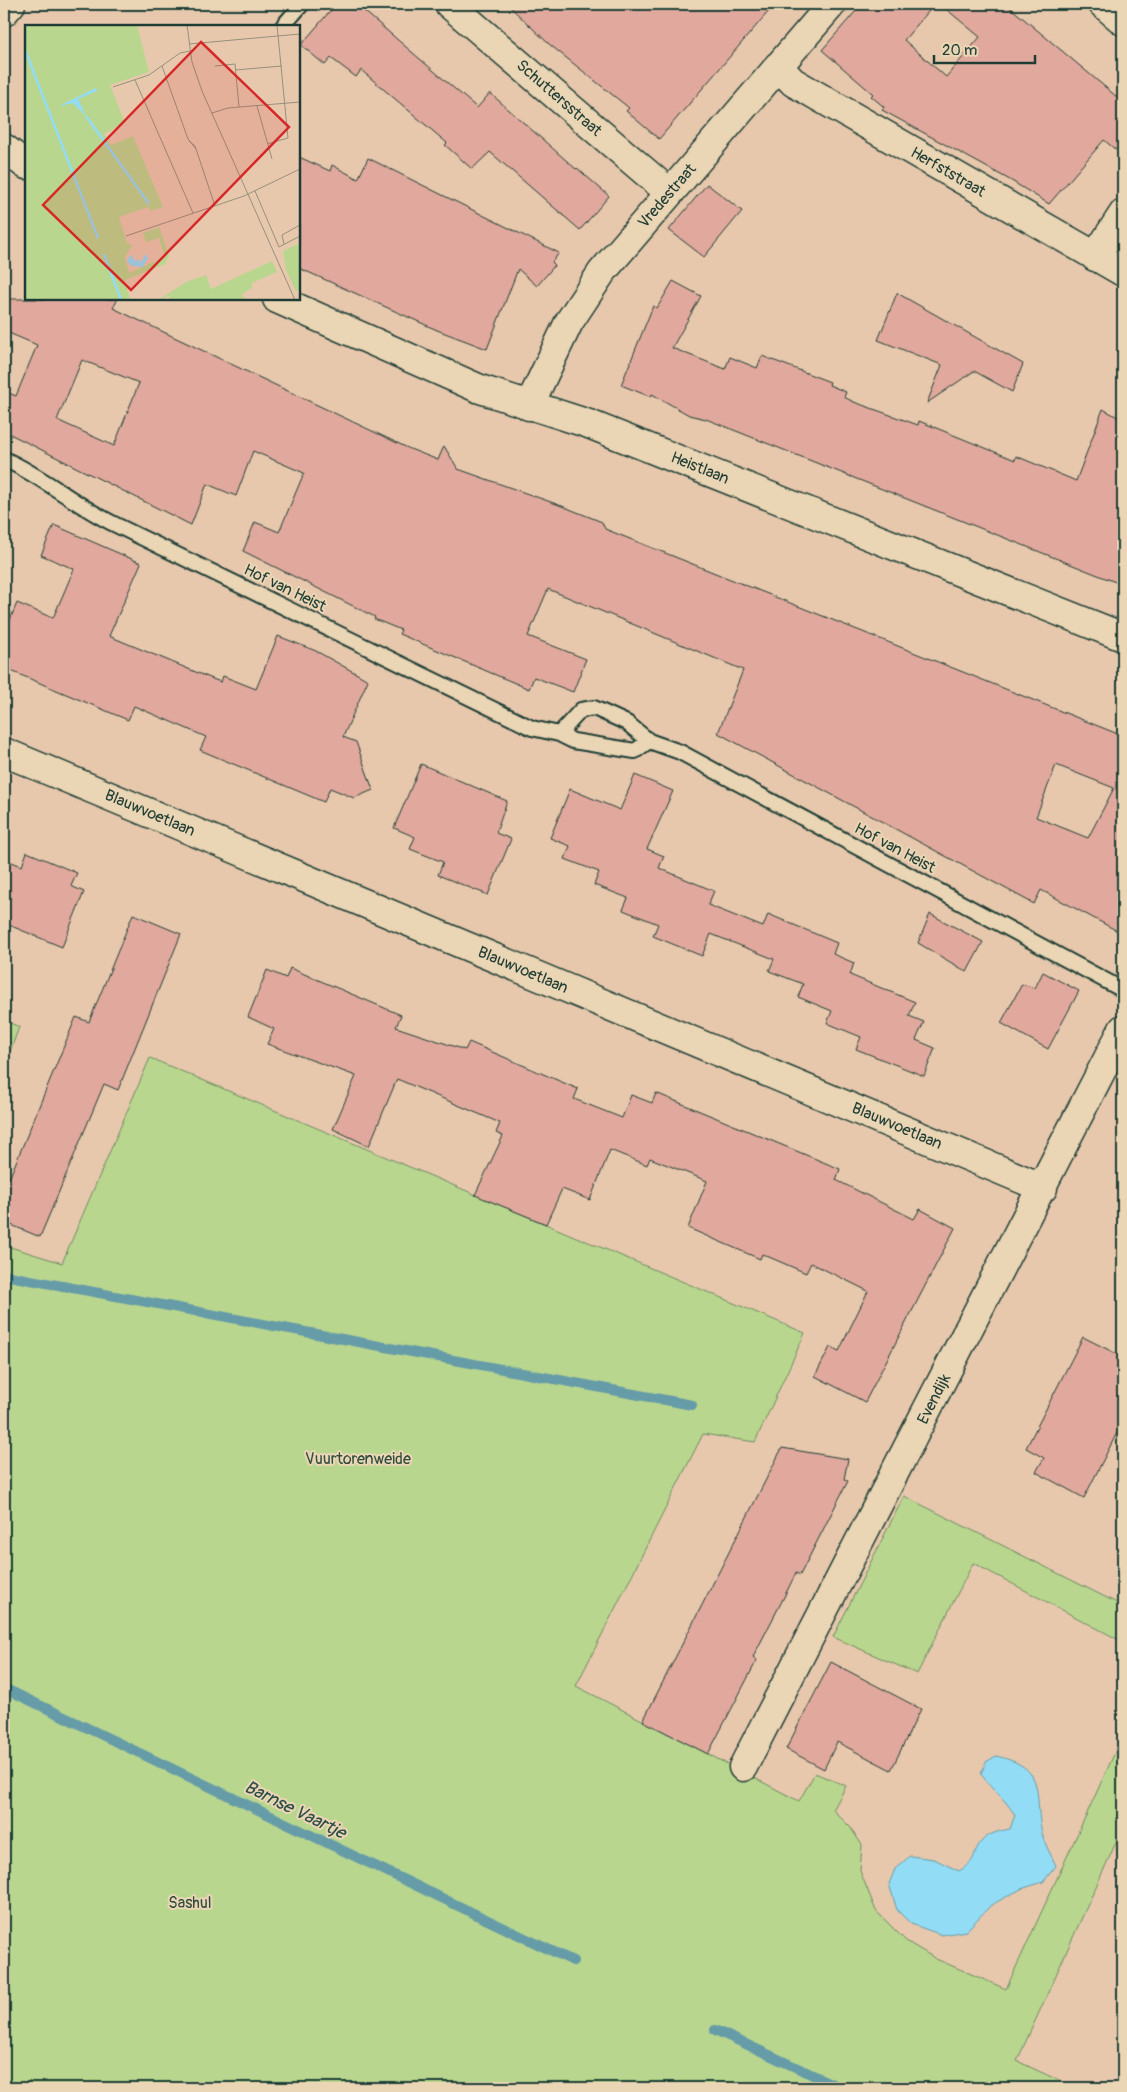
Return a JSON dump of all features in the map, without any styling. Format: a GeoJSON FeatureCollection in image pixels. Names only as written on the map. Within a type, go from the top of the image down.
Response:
{"type":"FeatureCollection","features":[{"type":"Feature","properties":{"kind":"street"},"geometry":{"type":"LineString","coordinates":[[4,12],[11,4]]}},
{"type":"Feature","properties":{"kind":"street","name":"Schuttersstraat"},"geometry":{"type":"LineString","coordinates":[[449,4],[670,193]]}},
{"type":"Feature","properties":{"kind":"street","name":"Vredestraat"},"geometry":{"type":"LineString","coordinates":[[529,406],[569,322],[602,272],[832,4]]}},
{"type":"Feature","properties":{"kind":"street"},"geometry":{"type":"LineString","coordinates":[[1103,4],[1123,21]]}},
{"type":"Feature","properties":{"kind":"street","name":"Herfststraat"},"geometry":{"type":"LineString","coordinates":[[778,66],[793,82],[1123,272]]}},
{"type":"Feature","properties":{"kind":"street"},"geometry":{"type":"LineString","coordinates":[[4,148],[25,164]]}},
{"type":"Feature","properties":{"kind":"street"},"geometry":{"type":"LineString","coordinates":[[1095,257],[1123,214]]}},
{"type":"Feature","properties":{"kind":"street","name":"Heistlaan"},"geometry":{"type":"LineString","coordinates":[[279,300],[480,389],[588,424],[1123,637]]}},
{"type":"Feature","properties":{"kind":"street","name":"Blauwvoetlaan"},"geometry":{"type":"LineString","coordinates":[[4,752],[1043,1188]]}},
{"type":"Feature","properties":{"kind":"street","name":"Evendijk"},"geometry":{"type":"LineString","coordinates":[[743,1767],[1123,1030]]}},
{"type":"Feature","properties":{"kind":"lane"},"geometry":{"type":"LineString","coordinates":[[284,25],[302,4]]}},
{"type":"Feature","properties":{"kind":"lane","name":"Hof van Heist"},"geometry":{"type":"LineString","coordinates":[[4,459],[31,471],[91,513],[532,728],[559,734],[573,741],[635,751],[649,741]]}},
{"type":"Feature","properties":{"kind":"lane","name":"Hof van Heist"},"geometry":{"type":"LineString","coordinates":[[559,734],[581,710],[594,708],[627,723],[649,741],[680,752],[1123,990]]}},
{"type":"Feature","properties":{"kind":"green space"},"geometry":{"type":"Polygon","coordinates":[[[4,1020],[19,1027],[4,1068],[4,1020]]]}},
{"type":"Feature","properties":{"kind":"green space","name":"Vuurtorenweide"},"geometry":{"type":"Polygon","coordinates":[[[150,1058],[805,1333],[755,1442],[703,1434],[576,1686],[799,1801],[815,1773],[846,1786],[833,1810],[850,1827],[862,1845],[860,1871],[876,1911],[906,1941],[936,1959],[1006,1989],[1123,1735],[1123,1827],[1017,2061],[1075,2088],[4,2088],[4,1245],[62,1263],[150,1058]]]}},
{"type":"Feature","properties":{"kind":"green space"},"geometry":{"type":"Polygon","coordinates":[[[904,1496],[1123,1606],[1123,1642],[973,1563],[917,1674],[833,1637],[904,1496]]]}},
{"type":"Feature","properties":{"kind":"water"},"geometry":{"type":"Polygon","coordinates":[[[996,1756],[1013,1761],[1024,1767],[1036,1784],[1043,1837],[1056,1866],[1043,1882],[1021,1889],[991,1905],[966,1931],[942,1935],[911,1924],[897,1910],[889,1884],[895,1869],[910,1856],[934,1859],[959,1871],[970,1863],[978,1847],[987,1836],[1010,1829],[1015,1815],[981,1774],[986,1762],[996,1756]]]}},
{"type":"Feature","properties":{"kind":"building"},"geometry":{"type":"Polygon","coordinates":[[[336,4],[356,4],[477,108],[490,93],[609,196],[580,230],[490,152],[472,169],[445,145],[447,143],[361,70],[356,77],[331,58],[325,65],[301,45],[336,4]]]}},
{"type":"Feature","properties":{"kind":"building"},"geometry":{"type":"Polygon","coordinates":[[[507,4],[775,4],[659,139],[626,111],[629,108],[549,44],[507,4]]]}},
{"type":"Feature","properties":{"kind":"building"},"geometry":{"type":"Polygon","coordinates":[[[862,4],[935,4],[904,40],[946,77],[980,37],[940,4],[1006,4],[1123,102],[1123,156],[1104,140],[1049,204],[1010,180],[882,110],[884,107],[871,96],[873,94],[822,50],[862,4]]]}},
{"type":"Feature","properties":{"kind":"building"},"geometry":{"type":"Polygon","coordinates":[[[300,157],[330,171],[332,165],[358,179],[368,158],[559,253],[552,262],[555,265],[537,286],[518,269],[487,349],[437,330],[300,268],[300,157]]]}},
{"type":"Feature","properties":{"kind":"building"},"geometry":{"type":"Polygon","coordinates":[[[707,184],[742,211],[704,257],[669,230],[707,184]]]}},
{"type":"Feature","properties":{"kind":"building"},"geometry":{"type":"Polygon","coordinates":[[[673,281],[701,296],[672,348],[725,369],[730,357],[757,368],[762,356],[830,382],[829,385],[846,392],[844,397],[854,402],[918,425],[919,421],[1015,460],[1016,456],[1076,481],[1103,409],[1123,420],[1123,585],[706,419],[689,415],[652,394],[651,397],[621,385],[653,306],[657,308],[673,281]]]}},
{"type":"Feature","properties":{"kind":"building"},"geometry":{"type":"Polygon","coordinates":[[[897,293],[1023,364],[1012,392],[974,371],[927,403],[942,365],[878,340],[897,293]]]}},
{"type":"Feature","properties":{"kind":"building"},"geometry":{"type":"Polygon","coordinates":[[[4,299],[117,300],[113,308],[410,449],[438,460],[444,446],[458,469],[602,522],[605,529],[1123,736],[1123,934],[1041,890],[1034,904],[718,733],[743,670],[548,589],[528,636],[586,659],[573,692],[534,677],[529,689],[399,634],[401,630],[374,619],[375,617],[243,551],[255,522],[279,532],[304,473],[253,451],[236,496],[207,484],[191,525],[4,431],[4,391],[16,396],[37,345],[4,331],[4,299]],[[82,360],[57,420],[114,446],[139,383],[82,360]],[[1056,765],[1036,817],[1088,838],[1114,788],[1056,765]]]}},
{"type":"Feature","properties":{"kind":"building"},"geometry":{"type":"Polygon","coordinates":[[[54,525],[141,563],[109,636],[215,680],[221,682],[223,676],[256,689],[278,636],[316,651],[368,680],[343,737],[356,742],[373,790],[354,798],[330,788],[324,802],[200,750],[206,737],[134,706],[128,720],[4,668],[4,634],[17,603],[53,618],[74,569],[41,555],[54,525]]]}},
{"type":"Feature","properties":{"kind":"building"},"geometry":{"type":"Polygon","coordinates":[[[421,764],[507,801],[496,833],[511,839],[488,895],[438,875],[443,862],[410,849],[415,837],[394,828],[421,764]]]}},
{"type":"Feature","properties":{"kind":"building"},"geometry":{"type":"Polygon","coordinates":[[[635,775],[673,791],[647,849],[664,856],[659,868],[714,891],[708,905],[763,927],[768,914],[837,943],[833,954],[854,963],[850,975],[915,1002],[909,1016],[924,1022],[916,1040],[935,1048],[924,1076],[856,1049],[861,1037],[827,1023],[832,1011],[798,997],[803,984],[769,971],[774,959],[711,934],[702,956],[653,936],[658,924],[623,910],[628,898],[594,885],[599,872],[565,859],[570,846],[550,838],[570,789],[620,810],[635,775]]]}},
{"type":"Feature","properties":{"kind":"building"},"geometry":{"type":"Polygon","coordinates":[[[27,852],[77,873],[71,886],[84,892],[62,947],[4,923],[4,859],[22,866],[27,852]]]}},
{"type":"Feature","properties":{"kind":"building"},"geometry":{"type":"Polygon","coordinates":[[[133,914],[181,934],[118,1090],[104,1084],[40,1237],[4,1222],[4,1191],[76,1017],[89,1022],[133,914]]]}},
{"type":"Feature","properties":{"kind":"building"},"geometry":{"type":"Polygon","coordinates":[[[930,914],[983,942],[967,972],[918,943],[930,914]]]}},
{"type":"Feature","properties":{"kind":"building"},"geometry":{"type":"Polygon","coordinates":[[[290,968],[401,1015],[396,1027],[465,1050],[469,1042],[578,1089],[574,1099],[622,1118],[631,1095],[652,1103],[656,1093],[840,1169],[836,1180],[914,1219],[920,1209],[955,1228],[865,1402],[815,1376],[830,1347],[839,1351],[868,1291],[811,1263],[806,1273],[762,1254],[760,1259],[688,1228],[707,1181],[650,1158],[647,1165],[610,1150],[590,1200],[562,1189],[546,1224],[475,1195],[503,1136],[496,1133],[500,1123],[397,1079],[369,1146],[333,1129],[356,1076],[267,1044],[274,1029],[248,1017],[267,970],[286,978],[290,968]]]}},
{"type":"Feature","properties":{"kind":"building"},"geometry":{"type":"Polygon","coordinates":[[[1043,972],[1079,991],[1048,1049],[1001,1023],[1022,984],[1035,988],[1043,972]]]}},
{"type":"Feature","properties":{"kind":"building"},"geometry":{"type":"Polygon","coordinates":[[[1083,1337],[1123,1357],[1123,1421],[1084,1498],[1036,1472],[1044,1458],[1026,1448],[1083,1337]]]}},
{"type":"Feature","properties":{"kind":"building"},"geometry":{"type":"Polygon","coordinates":[[[782,1448],[848,1459],[844,1479],[848,1481],[800,1575],[796,1573],[753,1657],[757,1660],[708,1754],[643,1721],[782,1448]]]}},
{"type":"Feature","properties":{"kind":"building"},"geometry":{"type":"Polygon","coordinates":[[[831,1662],[921,1709],[891,1770],[837,1742],[824,1769],[786,1749],[831,1662]]]}},
{"type":"Feature","properties":{"kind":"waterway"},"geometry":{"type":"LineString","coordinates":[[4,1275],[692,1405]]}},
{"type":"Feature","properties":{"kind":"waterway","name":"Barnse Vaartje"},"geometry":{"type":"LineString","coordinates":[[4,1688],[573,1961]]}},
{"type":"Feature","properties":{"kind":"waterway"},"geometry":{"type":"LineString","coordinates":[[715,2030],[841,2088]]}},
{"type":"Feature","properties":{"kind":"park label","name":"Sashul"},"geometry":{"type":"Point","coordinates":[190,1903]}}]}
